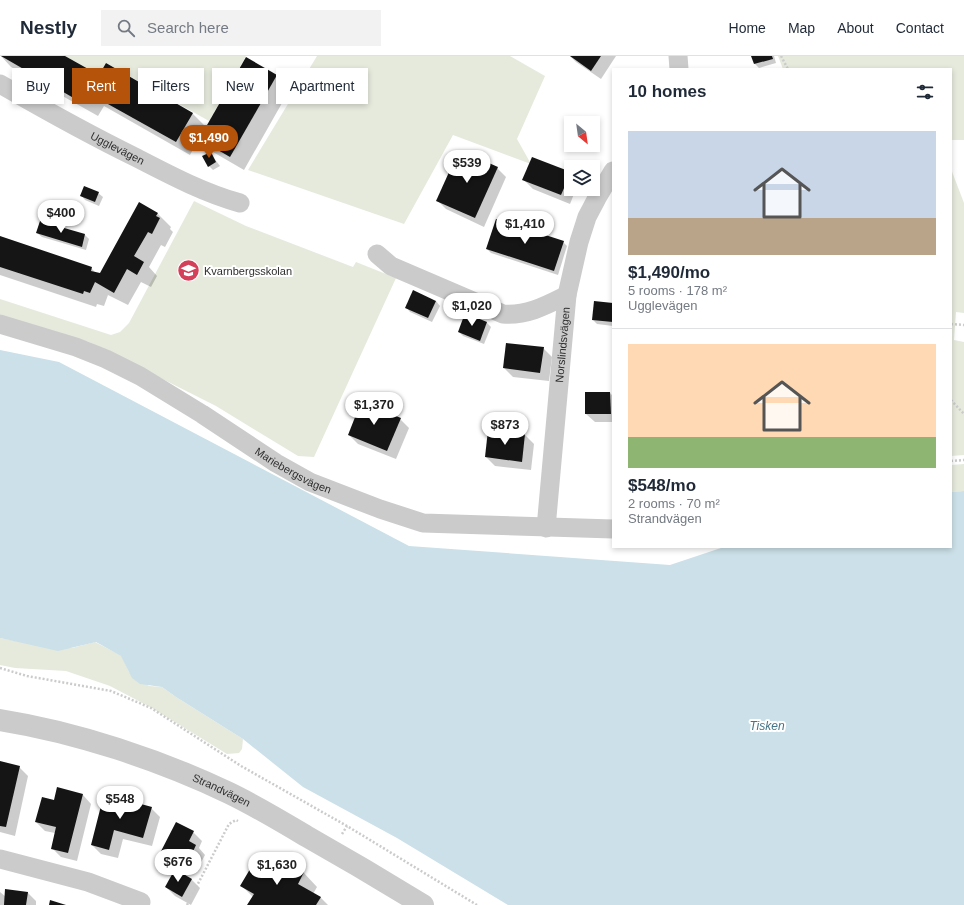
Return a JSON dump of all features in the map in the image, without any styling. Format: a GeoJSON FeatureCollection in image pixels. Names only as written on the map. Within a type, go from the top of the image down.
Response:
{"type":"FeatureCollection","features":[{"type":"Feature","properties":{"kind":"street"},"geometry":{"type":"LineString","coordinates":[[678,56],[679,68]]}},
{"type":"Feature","properties":{"kind":"street","name":"Ugglevägen"},"geometry":{"type":"LineString","coordinates":[[0,84],[177,179],[226,199],[240,203]]}},
{"type":"Feature","properties":{"kind":"street","name":"Norslindsvägen"},"geometry":{"type":"LineString","coordinates":[[546,528],[567,295],[579,242],[587,217],[596,198],[612,173]]}},
{"type":"Feature","properties":{"kind":"street"},"geometry":{"type":"LineString","coordinates":[[377,254],[391,266],[503,314],[514,315],[537,310],[567,295]]}},
{"type":"Feature","properties":{"kind":"street","name":"Mariebergsvägen"},"geometry":{"type":"LineString","coordinates":[[0,324],[76,347],[106,359],[140,376],[202,414],[276,463],[310,482],[380,509],[424,523],[612,529]]}},
{"type":"Feature","properties":{"kind":"street","name":"Strandvägen"},"geometry":{"type":"LineString","coordinates":[[0,720],[41,727],[82,738],[137,756],[230,793],[423,905]]}},
{"type":"Feature","properties":{"kind":"street"},"geometry":{"type":"LineString","coordinates":[[0,859],[88,882],[140,902]]}},
{"type":"Feature","properties":{"kind":"path"},"geometry":{"type":"LineString","coordinates":[[781,56],[787,68]]}},
{"type":"Feature","properties":{"kind":"path"},"geometry":{"type":"LineString","coordinates":[[952,324],[964,325]]}},
{"type":"Feature","properties":{"kind":"path"},"geometry":{"type":"LineString","coordinates":[[952,401],[964,414]]}},
{"type":"Feature","properties":{"kind":"path"},"geometry":{"type":"LineString","coordinates":[[952,461],[964,460]]}},
{"type":"Feature","properties":{"kind":"path"},"geometry":{"type":"LineString","coordinates":[[0,668],[28,676],[111,691],[151,708],[241,766],[354,830],[477,905]]}},
{"type":"Feature","properties":{"kind":"path"},"geometry":{"type":"LineString","coordinates":[[187,905],[229,824],[236,820],[242,821]]}},
{"type":"Feature","properties":{"kind":"shaded area"},"geometry":{"type":"Polygon","coordinates":[[[65,56],[246,56],[239,68],[212,68],[212,104],[219,104],[209,121],[179,104],[204,104],[204,68],[138,68],[138,81],[130,77],[130,68],[115,68],[106,63],[103,68],[86,68],[65,56]]]}},
{"type":"Feature","properties":{"kind":"shaded area"},"geometry":{"type":"Polygon","coordinates":[[[317,56],[510,56],[545,76],[517,139],[531,164],[453,135],[404,224],[248,170],[288,104],[368,104],[368,68],[310,68],[317,56]]]}},
{"type":"Feature","properties":{"kind":"shaded area"},"geometry":{"type":"Polygon","coordinates":[[[778,56],[964,56],[964,140],[952,140],[952,68],[783,68],[778,56]]]}},
{"type":"Feature","properties":{"kind":"shaded area"},"geometry":{"type":"Polygon","coordinates":[[[952,172],[964,203],[964,313],[956,312],[954,340],[964,342],[964,455],[952,456],[952,172]]]}},
{"type":"Feature","properties":{"kind":"shaded area"},"geometry":{"type":"Polygon","coordinates":[[[194,201],[246,226],[353,267],[356,262],[396,278],[314,457],[298,456],[216,406],[89,342],[0,316],[0,299],[111,335],[120,332],[129,323],[194,201]]]}},
{"type":"Feature","properties":{"kind":"shaded area"},"geometry":{"type":"Polygon","coordinates":[[[964,464],[964,491],[952,492],[952,465],[964,464]]]}},
{"type":"Feature","properties":{"kind":"shaded area"},"geometry":{"type":"Polygon","coordinates":[[[0,638],[31,644],[72,648],[95,642],[122,656],[129,672],[149,686],[162,687],[243,739],[242,749],[239,753],[227,754],[152,708],[110,686],[66,671],[15,668],[0,665],[0,638]]]}},
{"type":"Feature","properties":{"kind":"water","name":"Tisken"},"geometry":{"type":"Polygon","coordinates":[[[0,350],[59,362],[409,546],[670,565],[721,548],[952,548],[952,492],[964,491],[964,905],[508,905],[397,838],[303,787],[243,739],[162,687],[140,684],[132,678],[121,656],[96,642],[58,651],[0,638],[0,350]]]}},
{"type":"Feature","properties":{"kind":"building"},"geometry":{"type":"Polygon","coordinates":[[[1,56],[65,56],[86,68],[72,68],[72,97],[64,92],[64,68],[22,68],[1,56]]]}},
{"type":"Feature","properties":{"kind":"building"},"geometry":{"type":"Polygon","coordinates":[[[570,56],[601,56],[591,71],[570,56]]]}},
{"type":"Feature","properties":{"kind":"building"},"geometry":{"type":"Polygon","coordinates":[[[751,56],[772,56],[773,59],[754,64],[751,56]]]}},
{"type":"Feature","properties":{"kind":"building"},"geometry":{"type":"Polygon","coordinates":[[[246,57],[265,68],[240,68],[246,57]]]}},
{"type":"Feature","properties":{"kind":"building"},"geometry":{"type":"Polygon","coordinates":[[[106,63],[115,68],[103,68],[106,63]]]}},
{"type":"Feature","properties":{"kind":"building"},"geometry":{"type":"Polygon","coordinates":[[[268,70],[276,74],[268,91],[268,70]]]}},
{"type":"Feature","properties":{"kind":"building"},"geometry":{"type":"Polygon","coordinates":[[[130,77],[138,81],[138,104],[177,104],[193,113],[176,142],[108,104],[130,104],[130,77]]]}},
{"type":"Feature","properties":{"kind":"building"},"geometry":{"type":"Polygon","coordinates":[[[219,104],[260,104],[230,157],[199,139],[219,104]]]}},
{"type":"Feature","properties":{"kind":"building"},"geometry":{"type":"Polygon","coordinates":[[[459,150],[498,167],[475,218],[436,201],[459,150]]]}},
{"type":"Feature","properties":{"kind":"building"},"geometry":{"type":"Polygon","coordinates":[[[211,152],[216,162],[208,167],[202,156],[211,152]]]}},
{"type":"Feature","properties":{"kind":"building"},"geometry":{"type":"Polygon","coordinates":[[[532,157],[564,169],[564,188],[561,195],[522,180],[532,157]]]}},
{"type":"Feature","properties":{"kind":"building"},"geometry":{"type":"Polygon","coordinates":[[[84,186],[99,192],[95,202],[80,196],[84,186]]]}},
{"type":"Feature","properties":{"kind":"building"},"geometry":{"type":"Polygon","coordinates":[[[139,202],[158,213],[156,216],[160,218],[152,234],[148,232],[134,256],[144,262],[137,275],[127,269],[114,293],[95,282],[90,293],[84,291],[83,294],[0,267],[0,236],[92,267],[91,271],[100,273],[139,202]]]}},
{"type":"Feature","properties":{"kind":"building"},"geometry":{"type":"Polygon","coordinates":[[[496,219],[564,241],[554,271],[486,249],[496,219]]]}},
{"type":"Feature","properties":{"kind":"building"},"geometry":{"type":"Polygon","coordinates":[[[40,221],[85,234],[82,247],[36,233],[40,221]]]}},
{"type":"Feature","properties":{"kind":"building"},"geometry":{"type":"Polygon","coordinates":[[[413,290],[436,301],[428,318],[405,308],[413,290]]]}},
{"type":"Feature","properties":{"kind":"building"},"geometry":{"type":"Polygon","coordinates":[[[594,301],[612,303],[612,322],[592,320],[594,301]]]}},
{"type":"Feature","properties":{"kind":"building"},"geometry":{"type":"Polygon","coordinates":[[[465,313],[487,322],[480,341],[458,332],[465,313]]]}},
{"type":"Feature","properties":{"kind":"building"},"geometry":{"type":"Polygon","coordinates":[[[506,343],[544,347],[540,373],[503,368],[506,343]]]}},
{"type":"Feature","properties":{"kind":"building"},"geometry":{"type":"Polygon","coordinates":[[[585,392],[610,392],[611,414],[585,414],[585,392]]]}},
{"type":"Feature","properties":{"kind":"building"},"geometry":{"type":"Polygon","coordinates":[[[361,402],[401,418],[387,451],[348,435],[361,402]]]}},
{"type":"Feature","properties":{"kind":"building"},"geometry":{"type":"Polygon","coordinates":[[[488,430],[525,434],[522,462],[485,457],[488,430]]]}},
{"type":"Feature","properties":{"kind":"building"},"geometry":{"type":"Polygon","coordinates":[[[0,761],[20,766],[6,827],[0,826],[0,761]]]}},
{"type":"Feature","properties":{"kind":"building"},"geometry":{"type":"Polygon","coordinates":[[[57,787],[83,794],[68,853],[51,849],[56,827],[35,822],[42,797],[54,800],[57,787]]]}},
{"type":"Feature","properties":{"kind":"building"},"geometry":{"type":"Polygon","coordinates":[[[104,794],[152,807],[143,838],[114,830],[109,850],[91,845],[104,794]]]}},
{"type":"Feature","properties":{"kind":"building"},"geometry":{"type":"Polygon","coordinates":[[[176,822],[194,831],[189,841],[196,845],[189,860],[182,856],[177,866],[158,857],[176,822]]]}},
{"type":"Feature","properties":{"kind":"building"},"geometry":{"type":"Polygon","coordinates":[[[256,859],[278,872],[284,861],[304,872],[298,884],[321,897],[316,905],[247,905],[254,894],[240,886],[256,859]]]}},
{"type":"Feature","properties":{"kind":"building"},"geometry":{"type":"Polygon","coordinates":[[[175,869],[192,879],[182,897],[165,887],[175,869]]]}},
{"type":"Feature","properties":{"kind":"building"},"geometry":{"type":"Polygon","coordinates":[[[5,889],[28,892],[26,905],[4,905],[5,889]]]}},
{"type":"Feature","properties":{"kind":"building"},"geometry":{"type":"Polygon","coordinates":[[[50,900],[66,905],[49,905],[50,900]]]}},
{"type":"Feature","properties":{"kind":"place","name":"Kvarnbergsskolan"},"geometry":{"type":"Point","coordinates":[189,271]}}]}
